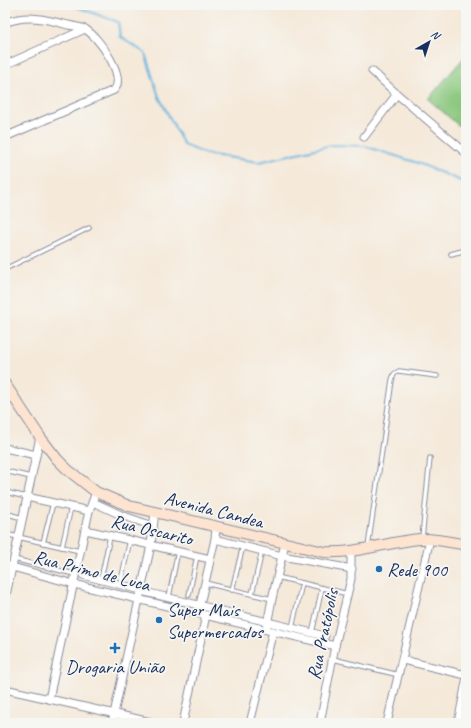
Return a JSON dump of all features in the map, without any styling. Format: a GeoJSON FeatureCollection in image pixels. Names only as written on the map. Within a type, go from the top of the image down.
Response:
{"type":"FeatureCollection","features":[{"type":"Feature","properties":{"kind":"main road","name":"Avenida Candea"},"geometry":{"type":"LineString","coordinates":[[5,384],[40,437],[68,470],[96,492],[129,506],[324,552],[351,552],[426,539],[466,545]]}},
{"type":"Feature","properties":{"kind":"street"},"geometry":{"type":"LineString","coordinates":[[5,23],[14,19],[34,18],[85,29],[100,41],[108,54],[118,78],[117,87],[109,92],[5,137]]}},
{"type":"Feature","properties":{"kind":"street"},"geometry":{"type":"LineString","coordinates":[[5,65],[85,29]]}},
{"type":"Feature","properties":{"kind":"street"},"geometry":{"type":"LineString","coordinates":[[372,70],[396,94],[466,153]]}},
{"type":"Feature","properties":{"kind":"street"},"geometry":{"type":"LineString","coordinates":[[364,137],[396,94]]}},
{"type":"Feature","properties":{"kind":"street"},"geometry":{"type":"LineString","coordinates":[[5,600],[9,566],[14,559],[40,437]]}},
{"type":"Feature","properties":{"kind":"street"},"geometry":{"type":"LineString","coordinates":[[5,448],[36,455]]}},
{"type":"Feature","properties":{"kind":"street"},"geometry":{"type":"LineString","coordinates":[[49,699],[89,511],[96,492]]}},
{"type":"Feature","properties":{"kind":"street"},"geometry":{"type":"LineString","coordinates":[[27,497],[89,511]]}},
{"type":"Feature","properties":{"kind":"street"},"geometry":{"type":"LineString","coordinates":[[93,502],[121,515],[153,526]]}},
{"type":"Feature","properties":{"kind":"street"},"geometry":{"type":"LineString","coordinates":[[112,723],[139,598],[143,591],[155,512]]}},
{"type":"Feature","properties":{"kind":"street"},"geometry":{"type":"LineString","coordinates":[[198,613],[215,539],[216,527]]}},
{"type":"Feature","properties":{"kind":"street","name":"Rua Oscarito"},"geometry":{"type":"LineString","coordinates":[[86,530],[210,559]]}},
{"type":"Feature","properties":{"kind":"street"},"geometry":{"type":"LineString","coordinates":[[215,539],[282,556],[352,569]]}},
{"type":"Feature","properties":{"kind":"street"},"geometry":{"type":"LineString","coordinates":[[387,723],[403,660],[426,539]]}},
{"type":"Feature","properties":{"kind":"street"},"geometry":{"type":"LineString","coordinates":[[250,723],[269,627],[272,599],[285,543]]}},
{"type":"Feature","properties":{"kind":"street","name":"Rua Pratópolis"},"geometry":{"type":"LineString","coordinates":[[320,723],[332,659],[348,594],[352,569],[351,552]]}},
{"type":"Feature","properties":{"kind":"street","name":"Rua Primo de Luca"},"geometry":{"type":"LineString","coordinates":[[9,566],[74,584],[139,598],[206,615],[269,627],[335,646]]}},
{"type":"Feature","properties":{"kind":"street"},"geometry":{"type":"LineString","coordinates":[[82,575],[200,605],[269,627],[292,628],[325,636]]}},
{"type":"Feature","properties":{"kind":"street"},"geometry":{"type":"LineString","coordinates":[[183,723],[206,615]]}},
{"type":"Feature","properties":{"kind":"street"},"geometry":{"type":"LineString","coordinates":[[403,660],[466,675]]}},
{"type":"Feature","properties":{"kind":"street"},"geometry":{"type":"LineString","coordinates":[[458,723],[466,682]]}},
{"type":"Feature","properties":{"kind":"street"},"geometry":{"type":"LineString","coordinates":[[5,689],[155,723]]}},
{"type":"Feature","properties":{"kind":"lane"},"geometry":{"type":"LineString","coordinates":[[5,269],[90,228]]}},
{"type":"Feature","properties":{"kind":"lane"},"geometry":{"type":"LineString","coordinates":[[451,254],[466,250]]}},
{"type":"Feature","properties":{"kind":"lane"},"geometry":{"type":"LineString","coordinates":[[368,548],[394,374],[399,371],[437,376]]}},
{"type":"Feature","properties":{"kind":"lane"},"geometry":{"type":"LineString","coordinates":[[426,539],[430,458]]}},
{"type":"Feature","properties":{"kind":"lane"},"geometry":{"type":"LineString","coordinates":[[5,471],[31,476]]}},
{"type":"Feature","properties":{"kind":"lane"},"geometry":{"type":"LineString","coordinates":[[5,492],[27,497]]}},
{"type":"Feature","properties":{"kind":"lane"},"geometry":{"type":"LineString","coordinates":[[43,543],[53,502]]}},
{"type":"Feature","properties":{"kind":"lane"},"geometry":{"type":"LineString","coordinates":[[62,547],[71,506]]}},
{"type":"Feature","properties":{"kind":"lane"},"geometry":{"type":"LineString","coordinates":[[5,513],[22,518]]}},
{"type":"Feature","properties":{"kind":"lane"},"geometry":{"type":"LineString","coordinates":[[5,534],[80,551],[74,574],[14,559]]}},
{"type":"Feature","properties":{"kind":"lane"},"geometry":{"type":"LineString","coordinates":[[100,580],[110,536]]}},
{"type":"Feature","properties":{"kind":"lane"},"geometry":{"type":"LineString","coordinates":[[120,585],[130,540]]}},
{"type":"Feature","properties":{"kind":"lane"},"geometry":{"type":"LineString","coordinates":[[232,590],[243,546]]}},
{"type":"Feature","properties":{"kind":"lane"},"geometry":{"type":"LineString","coordinates":[[252,594],[262,551]]}},
{"type":"Feature","properties":{"kind":"lane"},"geometry":{"type":"LineString","coordinates":[[169,597],[178,552]]}},
{"type":"Feature","properties":{"kind":"lane"},"geometry":{"type":"LineString","coordinates":[[189,595],[198,556]]}},
{"type":"Feature","properties":{"kind":"lane"},"geometry":{"type":"LineString","coordinates":[[277,577],[348,594]]}},
{"type":"Feature","properties":{"kind":"lane"},"geometry":{"type":"LineString","coordinates":[[205,583],[272,599]]}},
{"type":"Feature","properties":{"kind":"lane"},"geometry":{"type":"LineString","coordinates":[[292,628],[302,583]]}},
{"type":"Feature","properties":{"kind":"lane"},"geometry":{"type":"LineString","coordinates":[[312,633],[322,588]]}},
{"type":"Feature","properties":{"kind":"lane"},"geometry":{"type":"LineString","coordinates":[[332,659],[399,675]]}},
{"type":"Feature","properties":{"kind":"green space"},"geometry":{"type":"Polygon","coordinates":[[[466,55],[466,132],[428,99],[466,55]]]}},
{"type":"Feature","properties":{"kind":"waterway"},"geometry":{"type":"LineString","coordinates":[[71,5],[118,22],[120,37],[145,53],[159,97],[184,145],[206,154],[259,162],[332,145],[364,146],[418,163],[466,183]]}},
{"type":"Feature","properties":{"kind":"place","name":"Rede 900"},"geometry":{"type":"Point","coordinates":[379,569]}},
{"type":"Feature","properties":{"kind":"place","name":"Super Mais Supermercados"},"geometry":{"type":"Point","coordinates":[159,620]}},
{"type":"Feature","properties":{"kind":"place","name":"Drogaria União"},"geometry":{"type":"Point","coordinates":[115,648]}}]}
